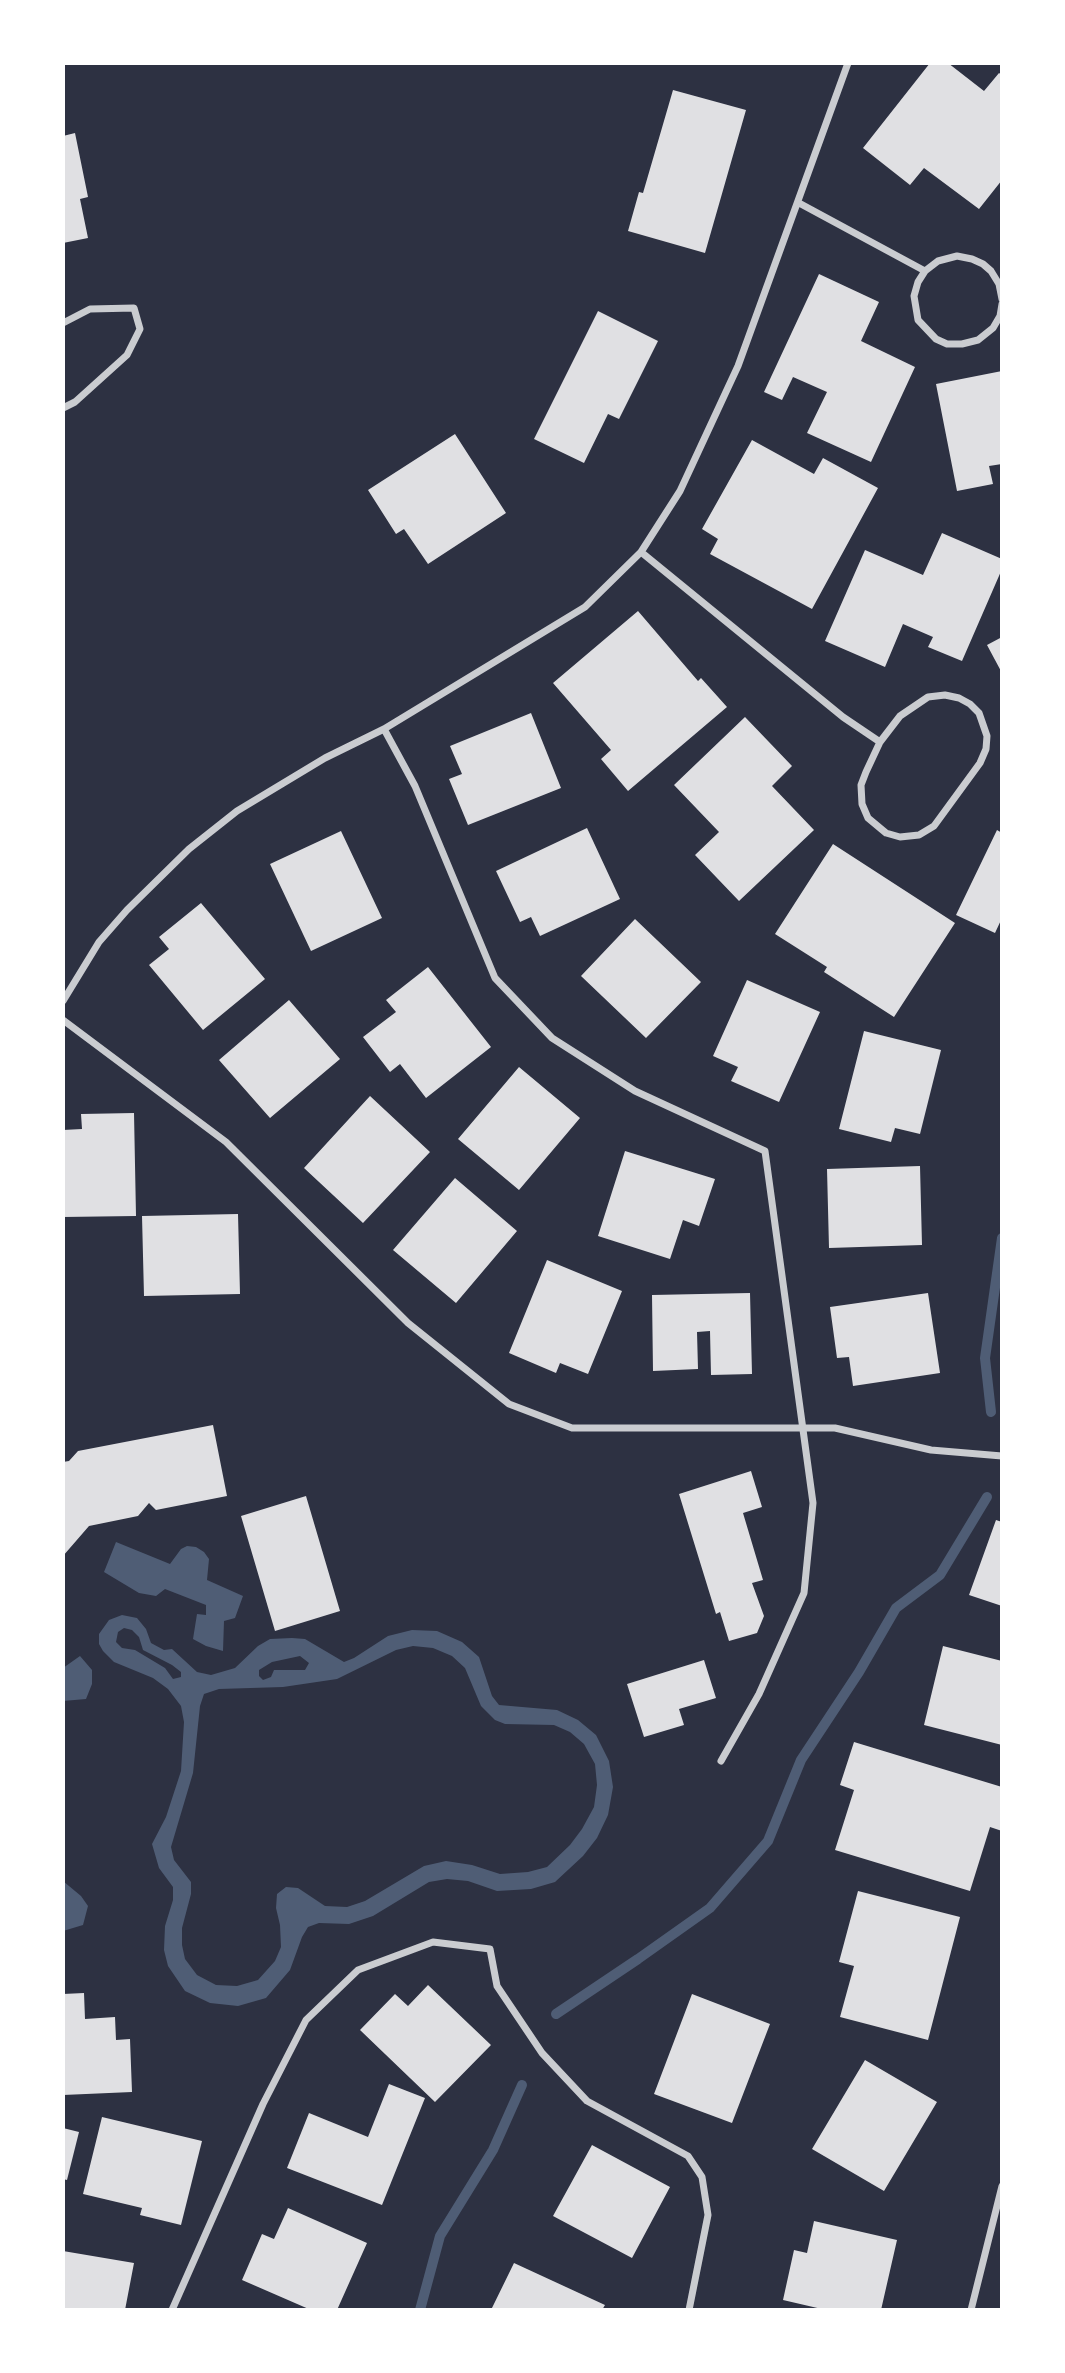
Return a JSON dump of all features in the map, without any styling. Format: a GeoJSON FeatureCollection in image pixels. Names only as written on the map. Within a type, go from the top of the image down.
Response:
{"type":"FeatureCollection","features":[{"type":"Feature","properties":{"kind":"street"},"geometry":{"type":"LineString","coordinates":[[63,1000],[99,942],[127,910],[189,849],[237,811],[325,758],[384,729],[585,607],[641,552],[680,491],[738,366],[848,63]]}},
{"type":"Feature","properties":{"kind":"street"},"geometry":{"type":"LineString","coordinates":[[799,202],[925,271]]}},
{"type":"Feature","properties":{"kind":"street"},"geometry":{"type":"LineString","coordinates":[[957,256],[972,259],[991,271],[999,284],[1002,302],[1000,316],[993,328],[978,340],[947,344],[926,331],[918,320],[914,296],[925,271],[939,261],[957,256]]}},
{"type":"Feature","properties":{"kind":"street"},"geometry":{"type":"LineString","coordinates":[[63,323],[90,309],[134,308],[140,329],[127,355],[75,402],[63,408]]}},
{"type":"Feature","properties":{"kind":"street"},"geometry":{"type":"LineString","coordinates":[[641,552],[843,717],[880,742]]}},
{"type":"Feature","properties":{"kind":"street"},"geometry":{"type":"LineString","coordinates":[[945,695],[970,704],[979,713],[987,736],[986,749],[980,763],[943,817],[919,835],[900,837],[886,833],[876,826],[868,818],[862,804],[861,785],[880,742],[900,716],[912,706],[928,697],[945,695]]}},
{"type":"Feature","properties":{"kind":"street"},"geometry":{"type":"LineString","coordinates":[[384,729],[415,786],[495,978],[552,1038],[635,1091],[765,1151],[813,1503],[804,1593],[760,1694],[721,1761]]}},
{"type":"Feature","properties":{"kind":"street"},"geometry":{"type":"LineString","coordinates":[[63,1020],[226,1142],[408,1324],[509,1404],[572,1427],[754,1426],[849,1429],[930,1450],[1002,1455]]}},
{"type":"Feature","properties":{"kind":"street"},"geometry":{"type":"LineString","coordinates":[[172,2310],[263,2104],[306,2020],[358,1970],[433,1942],[489,1949],[497,1986],[542,2053],[587,2101],[688,2156],[702,2177],[708,2215],[689,2310]]}},
{"type":"Feature","properties":{"kind":"street"},"geometry":{"type":"LineString","coordinates":[[971,2310],[1002,2186]]}},
{"type":"Feature","properties":{"kind":"water"},"geometry":{"type":"Polygon","coordinates":[[[116,1542],[170,1564],[181,1549],[187,1546],[204,1552],[209,1559],[207,1580],[243,1596],[235,1618],[224,1621],[223,1651],[193,1639],[197,1614],[206,1615],[206,1605],[165,1589],[156,1596],[139,1593],[104,1572],[116,1542]]]}},
{"type":"Feature","properties":{"kind":"water"},"geometry":{"type":"Polygon","coordinates":[[[122,1615],[137,1618],[146,1629],[151,1643],[164,1650],[172,1649],[197,1672],[211,1675],[235,1668],[258,1646],[270,1639],[305,1639],[344,1662],[388,1636],[412,1630],[437,1631],[462,1642],[479,1657],[492,1696],[499,1705],[557,1710],[578,1720],[596,1735],[609,1761],[613,1787],[608,1815],[597,1838],[583,1856],[555,1882],[531,1889],[497,1891],[468,1881],[447,1879],[429,1882],[373,1916],[349,1924],[319,1923],[308,1927],[290,1970],[266,1998],[238,2006],[210,2003],[185,1991],[168,1966],[164,1950],[165,1926],[173,1900],[173,1887],[159,1868],[152,1844],[166,1817],[181,1771],[184,1722],[181,1706],[168,1689],[153,1678],[114,1662],[103,1651],[99,1644],[99,1634],[109,1620],[122,1615]],[[124,1628],[118,1632],[116,1642],[122,1648],[135,1650],[165,1668],[173,1679],[181,1677],[181,1672],[172,1665],[143,1650],[139,1637],[132,1630],[124,1628]],[[413,1646],[396,1650],[337,1679],[283,1687],[219,1689],[204,1694],[200,1706],[193,1773],[171,1847],[174,1860],[191,1882],[191,1894],[182,1928],[182,1945],[185,1959],[197,1975],[216,1985],[237,1986],[258,1980],[275,1961],[281,1947],[277,1894],[286,1887],[298,1888],[325,1906],[347,1907],[365,1901],[424,1866],[446,1861],[472,1865],[500,1874],[528,1872],[547,1867],[582,1829],[594,1807],[597,1785],[595,1764],[584,1744],[570,1732],[554,1725],[505,1724],[495,1720],[481,1706],[465,1668],[452,1656],[433,1648],[413,1646]],[[300,1656],[272,1662],[259,1670],[259,1676],[263,1680],[271,1677],[274,1670],[305,1670],[309,1663],[300,1656]]]}},
{"type":"Feature","properties":{"kind":"water"},"geometry":{"type":"Polygon","coordinates":[[[80,1656],[92,1670],[92,1684],[86,1699],[63,1701],[63,1668],[80,1656]]]}},
{"type":"Feature","properties":{"kind":"water"},"geometry":{"type":"Polygon","coordinates":[[[63,1881],[81,1896],[88,1906],[83,1925],[63,1931],[63,1881]]]}},
{"type":"Feature","properties":{"kind":"building"},"geometry":{"type":"Polygon","coordinates":[[[930,63],[948,63],[984,91],[999,73],[1002,75],[1002,180],[979,209],[924,168],[910,185],[863,148],[930,63]]]}},
{"type":"Feature","properties":{"kind":"building"},"geometry":{"type":"Polygon","coordinates":[[[673,90],[746,110],[705,253],[628,231],[639,192],[643,193],[673,90]]]}},
{"type":"Feature","properties":{"kind":"building"},"geometry":{"type":"Polygon","coordinates":[[[75,133],[88,197],[80,199],[88,238],[63,243],[63,136],[75,133]]]}},
{"type":"Feature","properties":{"kind":"building"},"geometry":{"type":"Polygon","coordinates":[[[819,274],[879,302],[861,341],[915,367],[871,462],[807,433],[827,392],[793,377],[782,400],[764,392],[819,274]]]}},
{"type":"Feature","properties":{"kind":"building"},"geometry":{"type":"Polygon","coordinates":[[[598,311],[658,341],[619,419],[608,414],[584,463],[534,439],[598,311]]]}},
{"type":"Feature","properties":{"kind":"building"},"geometry":{"type":"Polygon","coordinates":[[[1002,371],[1002,464],[989,466],[993,484],[957,491],[936,384],[1002,371]]]}},
{"type":"Feature","properties":{"kind":"building"},"geometry":{"type":"Polygon","coordinates":[[[455,434],[506,513],[428,564],[404,529],[396,534],[368,490],[455,434]]]}},
{"type":"Feature","properties":{"kind":"building"},"geometry":{"type":"Polygon","coordinates":[[[752,440],[814,474],[823,458],[878,488],[812,609],[710,554],[718,539],[702,529],[752,440]]]}},
{"type":"Feature","properties":{"kind":"building"},"geometry":{"type":"Polygon","coordinates":[[[942,533],[1002,559],[1002,569],[962,661],[928,647],[933,637],[903,624],[885,667],[825,641],[865,550],[923,575],[942,533]]]}},
{"type":"Feature","properties":{"kind":"building"},"geometry":{"type":"Polygon","coordinates":[[[638,611],[698,681],[701,678],[727,707],[628,791],[601,759],[611,750],[553,683],[638,611]]]}},
{"type":"Feature","properties":{"kind":"building"},"geometry":{"type":"Polygon","coordinates":[[[1002,637],[1002,673],[987,645],[1002,637]]]}},
{"type":"Feature","properties":{"kind":"building"},"geometry":{"type":"Polygon","coordinates":[[[531,713],[561,788],[468,825],[449,779],[462,774],[450,746],[531,713]]]}},
{"type":"Feature","properties":{"kind":"building"},"geometry":{"type":"Polygon","coordinates":[[[745,717],[792,766],[772,786],[814,830],[739,901],[695,855],[719,832],[674,785],[745,717]]]}},
{"type":"Feature","properties":{"kind":"building"},"geometry":{"type":"Polygon","coordinates":[[[587,828],[620,899],[540,936],[531,917],[520,922],[496,871],[587,828]]]}},
{"type":"Feature","properties":{"kind":"building"},"geometry":{"type":"Polygon","coordinates":[[[997,830],[1002,833],[1002,918],[995,933],[956,915],[997,830]]]}},
{"type":"Feature","properties":{"kind":"building"},"geometry":{"type":"Polygon","coordinates":[[[341,831],[382,918],[311,951],[270,864],[341,831]]]}},
{"type":"Feature","properties":{"kind":"building"},"geometry":{"type":"Polygon","coordinates":[[[833,844],[955,923],[894,1017],[824,972],[827,967],[775,934],[833,844]]]}},
{"type":"Feature","properties":{"kind":"building"},"geometry":{"type":"Polygon","coordinates":[[[201,903],[265,979],[203,1030],[149,965],[169,949],[159,937],[201,903]]]}},
{"type":"Feature","properties":{"kind":"building"},"geometry":{"type":"Polygon","coordinates":[[[635,919],[701,982],[646,1038],[581,976],[635,919]]]}},
{"type":"Feature","properties":{"kind":"building"},"geometry":{"type":"Polygon","coordinates":[[[428,967],[491,1047],[426,1098],[400,1064],[390,1072],[363,1037],[396,1012],[386,1000],[428,967]]]}},
{"type":"Feature","properties":{"kind":"building"},"geometry":{"type":"Polygon","coordinates":[[[747,980],[820,1012],[779,1102],[731,1081],[738,1067],[713,1056],[747,980]]]}},
{"type":"Feature","properties":{"kind":"building"},"geometry":{"type":"Polygon","coordinates":[[[289,1000],[340,1059],[270,1118],[219,1060],[289,1000]]]}},
{"type":"Feature","properties":{"kind":"building"},"geometry":{"type":"Polygon","coordinates":[[[864,1031],[941,1050],[920,1134],[895,1128],[891,1142],[839,1129],[864,1031]]]}},
{"type":"Feature","properties":{"kind":"building"},"geometry":{"type":"Polygon","coordinates":[[[519,1067],[580,1118],[519,1190],[458,1139],[519,1067]]]}},
{"type":"Feature","properties":{"kind":"building"},"geometry":{"type":"Polygon","coordinates":[[[370,1096],[430,1152],[363,1223],[304,1168],[370,1096]]]}},
{"type":"Feature","properties":{"kind":"building"},"geometry":{"type":"Polygon","coordinates":[[[134,1113],[136,1216],[63,1217],[63,1130],[82,1129],[81,1114],[134,1113]]]}},
{"type":"Feature","properties":{"kind":"building"},"geometry":{"type":"Polygon","coordinates":[[[625,1151],[715,1179],[699,1226],[683,1220],[670,1259],[598,1236],[625,1151]]]}},
{"type":"Feature","properties":{"kind":"building"},"geometry":{"type":"Polygon","coordinates":[[[920,1166],[922,1245],[829,1248],[827,1169],[920,1166]]]}},
{"type":"Feature","properties":{"kind":"building"},"geometry":{"type":"Polygon","coordinates":[[[455,1178],[517,1231],[456,1303],[393,1250],[455,1178]]]}},
{"type":"Feature","properties":{"kind":"building"},"geometry":{"type":"Polygon","coordinates":[[[238,1214],[240,1294],[144,1296],[142,1216],[238,1214]]]}},
{"type":"Feature","properties":{"kind":"building"},"geometry":{"type":"Polygon","coordinates":[[[547,1260],[622,1291],[588,1374],[560,1363],[556,1373],[509,1353],[547,1260]]]}},
{"type":"Feature","properties":{"kind":"building"},"geometry":{"type":"Polygon","coordinates":[[[750,1293],[752,1374],[711,1375],[710,1331],[697,1332],[698,1369],[653,1371],[652,1295],[750,1293]]]}},
{"type":"Feature","properties":{"kind":"building"},"geometry":{"type":"Polygon","coordinates":[[[928,1293],[940,1373],[853,1386],[849,1357],[837,1358],[830,1307],[928,1293]]]}},
{"type":"Feature","properties":{"kind":"building"},"geometry":{"type":"Polygon","coordinates":[[[213,1425],[227,1496],[156,1510],[149,1503],[138,1516],[89,1526],[63,1556],[63,1462],[69,1461],[78,1451],[213,1425]]]}},
{"type":"Feature","properties":{"kind":"building"},"geometry":{"type":"Polygon","coordinates":[[[751,1471],[762,1507],[743,1513],[763,1580],[752,1583],[764,1616],[757,1633],[729,1641],[720,1612],[716,1614],[679,1494],[751,1471]]]}},
{"type":"Feature","properties":{"kind":"building"},"geometry":{"type":"Polygon","coordinates":[[[306,1496],[340,1611],[275,1631],[241,1516],[306,1496]]]}},
{"type":"Feature","properties":{"kind":"building"},"geometry":{"type":"Polygon","coordinates":[[[996,1520],[1002,1522],[1002,1606],[969,1595],[996,1520]]]}},
{"type":"Feature","properties":{"kind":"building"},"geometry":{"type":"Polygon","coordinates":[[[943,1646],[1002,1661],[1002,1745],[924,1725],[943,1646]]]}},
{"type":"Feature","properties":{"kind":"building"},"geometry":{"type":"Polygon","coordinates":[[[704,1660],[716,1698],[679,1709],[684,1725],[644,1737],[627,1684],[704,1660]]]}},
{"type":"Feature","properties":{"kind":"building"},"geometry":{"type":"Polygon","coordinates":[[[854,1742],[1002,1787],[1002,1831],[990,1827],[970,1891],[835,1850],[854,1790],[840,1785],[854,1742]]]}},
{"type":"Feature","properties":{"kind":"building"},"geometry":{"type":"Polygon","coordinates":[[[858,1891],[960,1917],[928,2040],[840,2017],[854,1966],[839,1962],[858,1891]]]}},
{"type":"Feature","properties":{"kind":"building"},"geometry":{"type":"Polygon","coordinates":[[[428,1985],[491,2045],[435,2102],[360,2030],[395,1994],[408,2006],[428,1985]]]}},
{"type":"Feature","properties":{"kind":"building"},"geometry":{"type":"Polygon","coordinates":[[[84,1993],[85,2019],[115,2017],[116,2040],[130,2039],[132,2092],[63,2095],[63,1994],[84,1993]]]}},
{"type":"Feature","properties":{"kind":"building"},"geometry":{"type":"Polygon","coordinates":[[[692,1994],[770,2024],[732,2123],[654,2094],[692,1994]]]}},
{"type":"Feature","properties":{"kind":"building"},"geometry":{"type":"Polygon","coordinates":[[[865,2060],[937,2102],[884,2191],[812,2149],[865,2060]]]}},
{"type":"Feature","properties":{"kind":"building"},"geometry":{"type":"Polygon","coordinates":[[[389,2084],[425,2098],[382,2205],[287,2168],[309,2113],[368,2137],[389,2084]]]}},
{"type":"Feature","properties":{"kind":"building"},"geometry":{"type":"Polygon","coordinates":[[[102,2117],[202,2141],[181,2225],[140,2215],[142,2208],[83,2194],[102,2117]]]}},
{"type":"Feature","properties":{"kind":"building"},"geometry":{"type":"Polygon","coordinates":[[[63,2128],[79,2132],[67,2180],[63,2179],[63,2128]]]}},
{"type":"Feature","properties":{"kind":"building"},"geometry":{"type":"Polygon","coordinates":[[[592,2145],[670,2187],[632,2258],[553,2216],[592,2145]]]}},
{"type":"Feature","properties":{"kind":"building"},"geometry":{"type":"Polygon","coordinates":[[[288,2208],[367,2243],[337,2310],[311,2310],[242,2280],[262,2234],[274,2239],[288,2208]]]}},
{"type":"Feature","properties":{"kind":"building"},"geometry":{"type":"Polygon","coordinates":[[[814,2221],[897,2240],[881,2310],[826,2310],[783,2300],[794,2250],[807,2253],[814,2221]]]}},
{"type":"Feature","properties":{"kind":"building"},"geometry":{"type":"Polygon","coordinates":[[[63,2251],[134,2263],[125,2310],[63,2310],[63,2251]]]}},
{"type":"Feature","properties":{"kind":"building"},"geometry":{"type":"Polygon","coordinates":[[[514,2263],[605,2305],[602,2310],[491,2310],[514,2263]]]}},
{"type":"Feature","properties":{"kind":"waterway"},"geometry":{"type":"LineString","coordinates":[[991,1412],[985,1358],[1002,1238]]}},
{"type":"Feature","properties":{"kind":"waterway"},"geometry":{"type":"LineString","coordinates":[[556,2014],[710,1908],[768,1841],[801,1760],[859,1672],[896,1608],[940,1575],[987,1497]]}},
{"type":"Feature","properties":{"kind":"waterway"},"geometry":{"type":"LineString","coordinates":[[420,2310],[440,2236],[493,2150],[522,2085]]}}]}
